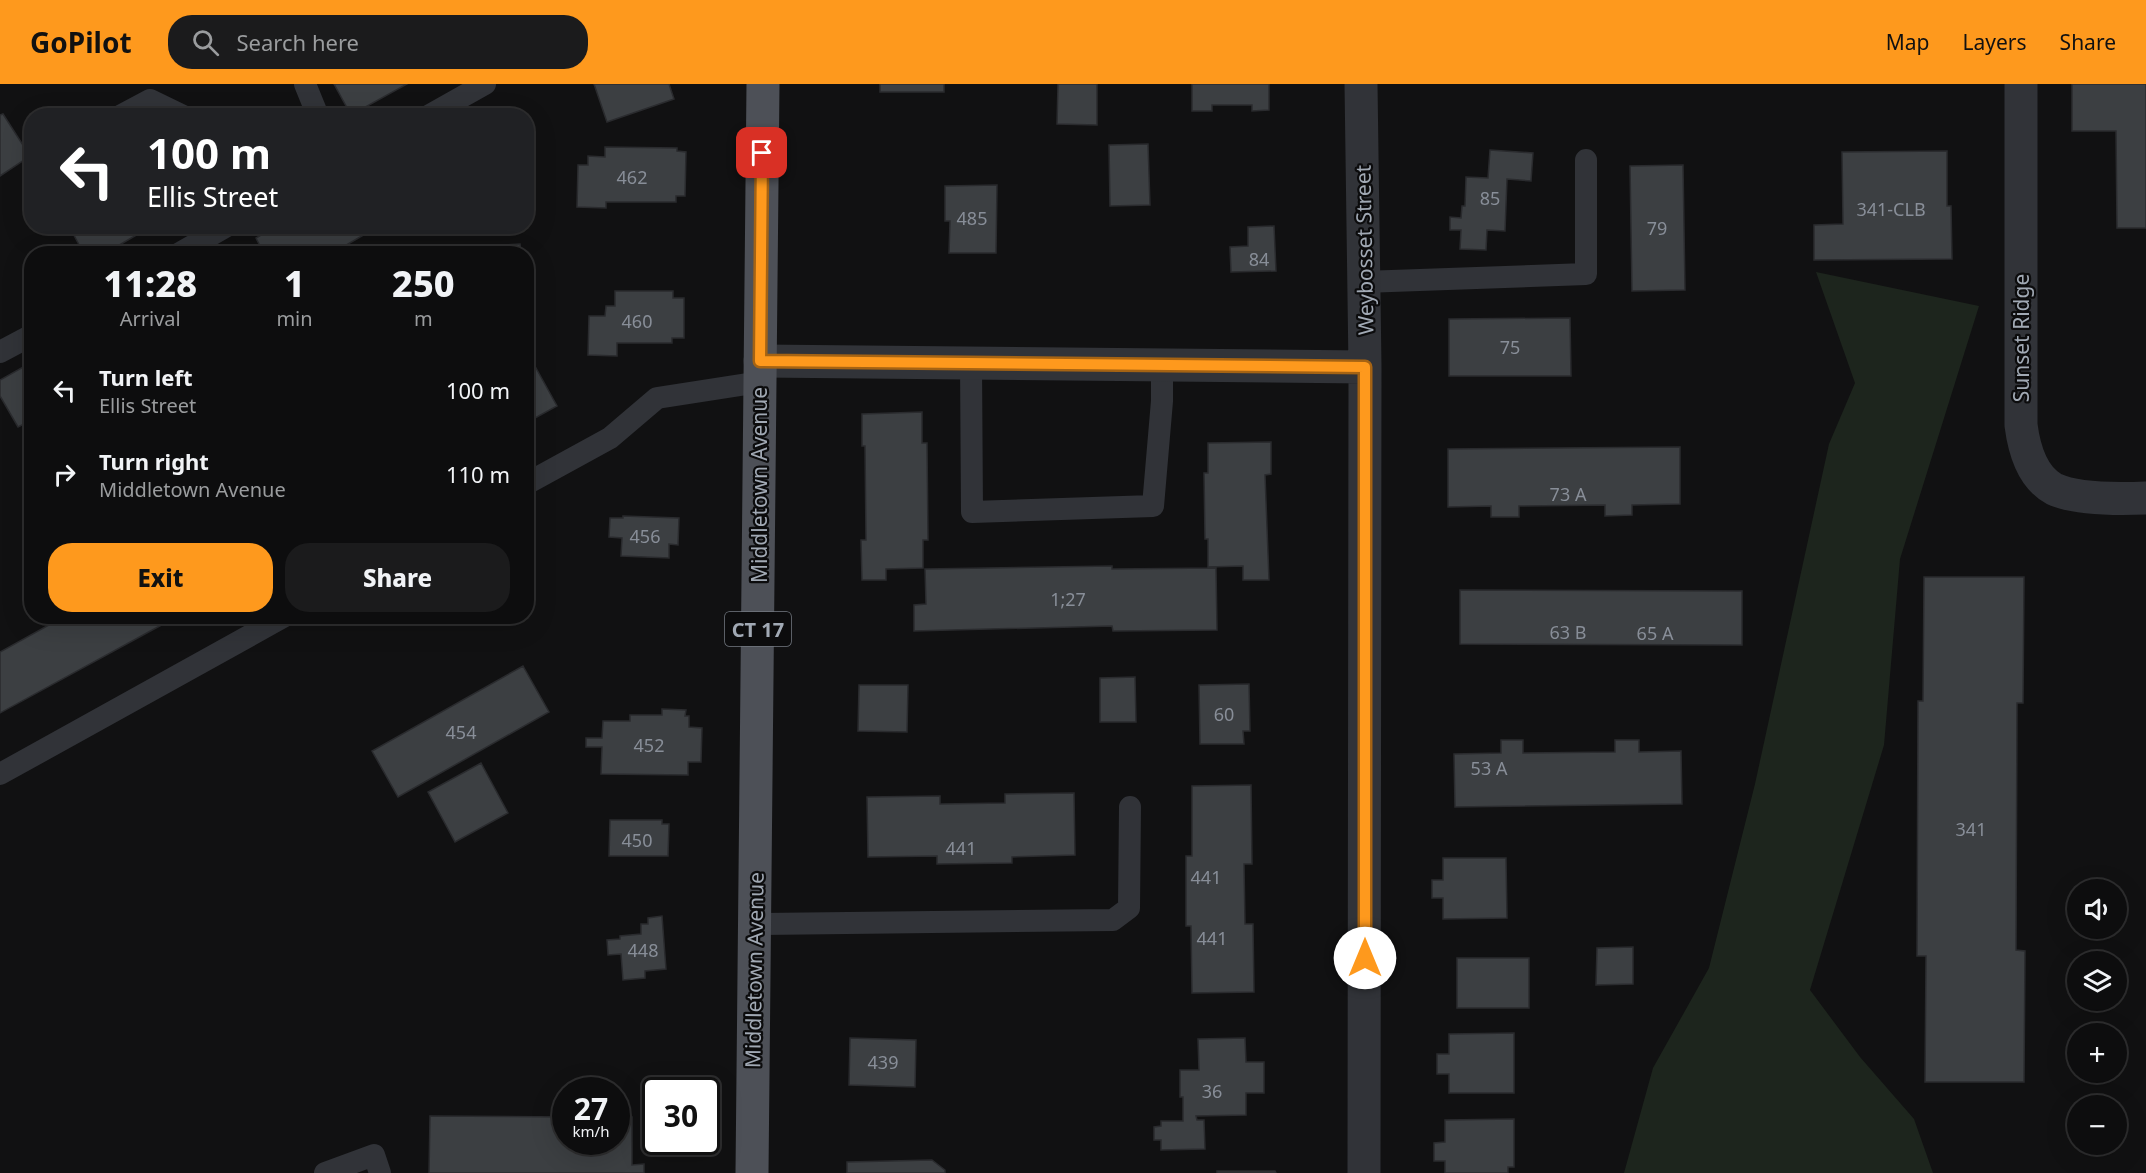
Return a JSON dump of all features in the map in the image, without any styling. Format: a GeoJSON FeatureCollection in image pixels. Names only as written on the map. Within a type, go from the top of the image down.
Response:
{"type":"FeatureCollection","features":[{"type":"Feature","properties":{"kind":"main road","name":"Middletown Avenue"},"geometry":{"type":"LineString","coordinates":[[752,1173],[763,84]]}},
{"type":"Feature","properties":{"kind":"street","name":"Weybosset Street"},"geometry":{"type":"LineString","coordinates":[[1361,84],[1365,367],[1364,1173]]}},
{"type":"Feature","properties":{"kind":"street","name":"Sunset Ridge"},"geometry":{"type":"LineString","coordinates":[[2021,84],[2021,425],[2029,458],[2040,476],[2054,489],[2085,496],[2146,498]]}},
{"type":"Feature","properties":{"kind":"street"},"geometry":{"type":"LineString","coordinates":[[760,372],[971,363],[1365,367]]}},
{"type":"Feature","properties":{"kind":"lane"},"geometry":{"type":"LineString","coordinates":[[305,84],[315,108]]}},
{"type":"Feature","properties":{"kind":"lane"},"geometry":{"type":"LineString","coordinates":[[442,108],[485,84]]}},
{"type":"Feature","properties":{"kind":"lane"},"geometry":{"type":"LineString","coordinates":[[135,108],[150,100],[166,108]]}},
{"type":"Feature","properties":{"kind":"lane"},"geometry":{"type":"LineString","coordinates":[[1363,282],[1586,274],[1586,160]]}},
{"type":"Feature","properties":{"kind":"lane"},"geometry":{"type":"LineString","coordinates":[[192,246],[213,234]]}},
{"type":"Feature","properties":{"kind":"lane"},"geometry":{"type":"LineString","coordinates":[[0,352],[24,339]]}},
{"type":"Feature","properties":{"kind":"lane"},"geometry":{"type":"LineString","coordinates":[[971,363],[972,512],[1153,506],[1162,401],[1162,365]]}},
{"type":"Feature","properties":{"kind":"lane"},"geometry":{"type":"LineString","coordinates":[[534,480],[610,438],[657,398],[760,372]]}},
{"type":"Feature","properties":{"kind":"lane"},"geometry":{"type":"LineString","coordinates":[[0,774],[271,624]]}},
{"type":"Feature","properties":{"kind":"lane"},"geometry":{"type":"LineString","coordinates":[[755,924],[1113,920],[1129,908],[1130,807]]}},
{"type":"Feature","properties":{"kind":"lane"},"geometry":{"type":"LineString","coordinates":[[325,1173],[374,1155],[380,1173]]}},
{"type":"Feature","properties":{"kind":"shaded area"},"geometry":{"type":"Polygon","coordinates":[[[1816,272],[1979,306],[1900,559],[1884,745],[1810,990],[1860,1057],[1914,1119],[1933,1173],[1624,1173],[1653,1068],[1709,968],[1755,784],[1829,444],[1855,383],[1816,272]]]}},
{"type":"Feature","properties":{"kind":"building"},"geometry":{"type":"Polygon","coordinates":[[[334,84],[407,84],[364,108],[347,108],[334,84]]]}},
{"type":"Feature","properties":{"kind":"building"},"geometry":{"type":"Polygon","coordinates":[[[594,84],[669,84],[674,99],[607,122],[594,84]]]}},
{"type":"Feature","properties":{"kind":"building"},"geometry":{"type":"Polygon","coordinates":[[[880,84],[944,84],[944,92],[880,92],[880,84]]]}},
{"type":"Feature","properties":{"kind":"building"},"geometry":{"type":"Polygon","coordinates":[[[1058,84],[1097,84],[1097,125],[1057,124],[1058,84]]]}},
{"type":"Feature","properties":{"kind":"building"},"geometry":{"type":"Polygon","coordinates":[[[1192,84],[1269,84],[1269,110],[1252,111],[1252,105],[1212,105],[1212,111],[1192,111],[1192,84]]]}},
{"type":"Feature","properties":{"kind":"building"},"geometry":{"type":"Polygon","coordinates":[[[2072,84],[2146,84],[2146,228],[2117,228],[2116,131],[2072,131],[2072,84]]]}},
{"type":"Feature","properties":{"kind":"building"},"geometry":{"type":"Polygon","coordinates":[[[3,114],[24,147],[24,160],[0,176],[0,115],[3,114]]]}},
{"type":"Feature","properties":{"kind":"building"},"geometry":{"type":"Polygon","coordinates":[[[1148,144],[1150,205],[1110,206],[1109,145],[1148,144]]]}},
{"type":"Feature","properties":{"kind":"building"},"geometry":{"type":"Polygon","coordinates":[[[605,147],[677,148],[677,151],[686,152],[685,196],[676,196],[676,202],[606,202],[606,208],[577,207],[578,165],[588,165],[588,156],[605,157],[605,147]]]}},
{"type":"Feature","properties":{"kind":"building"},"geometry":{"type":"Polygon","coordinates":[[[1490,150],[1533,153],[1531,181],[1507,179],[1505,231],[1487,230],[1486,250],[1460,249],[1461,230],[1450,230],[1450,217],[1461,218],[1462,206],[1465,206],[1466,177],[1488,178],[1490,150]]]}},
{"type":"Feature","properties":{"kind":"building"},"geometry":{"type":"Polygon","coordinates":[[[1947,151],[1947,206],[1951,206],[1952,259],[1814,260],[1814,225],[1843,224],[1842,152],[1947,151]]]}},
{"type":"Feature","properties":{"kind":"building"},"geometry":{"type":"Polygon","coordinates":[[[1683,165],[1685,290],[1632,291],[1630,166],[1683,165]]]}},
{"type":"Feature","properties":{"kind":"building"},"geometry":{"type":"Polygon","coordinates":[[[997,185],[996,253],[949,253],[950,221],[945,221],[945,186],[997,185]]]}},
{"type":"Feature","properties":{"kind":"building"},"geometry":{"type":"Polygon","coordinates":[[[1274,226],[1276,271],[1231,272],[1230,247],[1248,246],[1248,227],[1274,226]]]}},
{"type":"Feature","properties":{"kind":"building"},"geometry":{"type":"Polygon","coordinates":[[[73,234],[138,234],[118,246],[80,246],[73,234]]]}},
{"type":"Feature","properties":{"kind":"building"},"geometry":{"type":"Polygon","coordinates":[[[263,234],[365,234],[345,246],[260,246],[256,238],[263,234]]]}},
{"type":"Feature","properties":{"kind":"building"},"geometry":{"type":"Polygon","coordinates":[[[520,244],[520,246],[492,246],[520,244]]]}},
{"type":"Feature","properties":{"kind":"building"},"geometry":{"type":"Polygon","coordinates":[[[615,291],[673,291],[673,298],[684,298],[684,338],[672,338],[672,343],[617,343],[617,356],[588,355],[589,316],[605,316],[606,306],[615,306],[615,291]]]}},
{"type":"Feature","properties":{"kind":"building"},"geometry":{"type":"Polygon","coordinates":[[[1570,318],[1571,376],[1449,376],[1449,319],[1570,318]]]}},
{"type":"Feature","properties":{"kind":"building"},"geometry":{"type":"Polygon","coordinates":[[[534,364],[557,406],[534,419],[534,364]]]}},
{"type":"Feature","properties":{"kind":"building"},"geometry":{"type":"Polygon","coordinates":[[[24,366],[24,424],[18,427],[0,396],[0,380],[24,366]]]}},
{"type":"Feature","properties":{"kind":"building"},"geometry":{"type":"Polygon","coordinates":[[[922,412],[922,443],[927,443],[928,540],[923,540],[923,568],[886,569],[886,580],[862,580],[861,540],[866,540],[865,446],[862,446],[862,414],[922,412]]]}},
{"type":"Feature","properties":{"kind":"building"},"geometry":{"type":"Polygon","coordinates":[[[1271,442],[1271,474],[1265,475],[1269,580],[1243,580],[1243,566],[1208,567],[1208,539],[1205,539],[1204,473],[1208,473],[1208,443],[1271,442]]]}},
{"type":"Feature","properties":{"kind":"building"},"geometry":{"type":"Polygon","coordinates":[[[1680,447],[1680,504],[1632,505],[1632,515],[1605,516],[1605,505],[1519,506],[1519,517],[1491,517],[1491,506],[1448,507],[1448,449],[1680,447]]]}},
{"type":"Feature","properties":{"kind":"building"},"geometry":{"type":"Polygon","coordinates":[[[623,516],[679,518],[678,545],[669,544],[669,558],[621,556],[622,538],[609,537],[610,518],[623,518],[623,516]]]}},
{"type":"Feature","properties":{"kind":"building"},"geometry":{"type":"Polygon","coordinates":[[[1112,566],[1112,569],[1216,568],[1217,630],[1113,631],[1112,626],[914,631],[914,605],[926,604],[925,569],[1112,566]]]}},
{"type":"Feature","properties":{"kind":"building"},"geometry":{"type":"Polygon","coordinates":[[[1924,577],[2024,577],[2023,703],[2017,703],[2016,950],[2025,951],[2024,1082],[1925,1082],[1926,956],[1917,956],[1918,701],[1923,701],[1924,577]]]}},
{"type":"Feature","properties":{"kind":"building"},"geometry":{"type":"Polygon","coordinates":[[[1460,590],[1742,591],[1742,645],[1460,644],[1460,590]]]}},
{"type":"Feature","properties":{"kind":"building"},"geometry":{"type":"Polygon","coordinates":[[[51,624],[163,624],[0,713],[0,652],[51,624]]]}},
{"type":"Feature","properties":{"kind":"building"},"geometry":{"type":"Polygon","coordinates":[[[523,666],[549,712],[398,797],[372,751],[523,666]]]}},
{"type":"Feature","properties":{"kind":"building"},"geometry":{"type":"Polygon","coordinates":[[[1135,677],[1136,722],[1100,722],[1100,678],[1135,677]]]}},
{"type":"Feature","properties":{"kind":"building"},"geometry":{"type":"Polygon","coordinates":[[[1249,684],[1250,731],[1243,731],[1244,744],[1200,744],[1199,685],[1249,684]]]}},
{"type":"Feature","properties":{"kind":"building"},"geometry":{"type":"Polygon","coordinates":[[[859,685],[908,685],[907,732],[858,731],[859,685]]]}},
{"type":"Feature","properties":{"kind":"building"},"geometry":{"type":"Polygon","coordinates":[[[662,709],[686,710],[685,716],[689,716],[689,727],[702,728],[701,762],[688,762],[688,775],[601,774],[602,747],[586,747],[586,738],[602,738],[603,721],[630,721],[630,715],[662,715],[662,709]]]}},
{"type":"Feature","properties":{"kind":"building"},"geometry":{"type":"Polygon","coordinates":[[[1501,740],[1523,740],[1523,753],[1615,752],[1615,740],[1639,740],[1639,752],[1681,751],[1682,804],[1455,807],[1454,754],[1501,753],[1501,740]]]}},
{"type":"Feature","properties":{"kind":"building"},"geometry":{"type":"Polygon","coordinates":[[[481,763],[508,813],[455,842],[428,792],[481,763]]]}},
{"type":"Feature","properties":{"kind":"building"},"geometry":{"type":"Polygon","coordinates":[[[1251,785],[1252,864],[1244,864],[1245,924],[1253,924],[1254,992],[1192,993],[1191,926],[1186,926],[1186,856],[1192,856],[1192,786],[1251,785]]]}},
{"type":"Feature","properties":{"kind":"building"},"geometry":{"type":"Polygon","coordinates":[[[1074,793],[1075,855],[1012,857],[1012,863],[937,864],[937,856],[868,857],[867,797],[940,796],[940,804],[1005,803],[1005,794],[1074,793]]]}},
{"type":"Feature","properties":{"kind":"building"},"geometry":{"type":"Polygon","coordinates":[[[610,820],[662,820],[662,824],[669,824],[668,856],[609,856],[610,820]]]}},
{"type":"Feature","properties":{"kind":"building"},"geometry":{"type":"Polygon","coordinates":[[[1443,858],[1506,858],[1507,918],[1443,919],[1443,898],[1432,898],[1432,880],[1443,880],[1443,858]]]}},
{"type":"Feature","properties":{"kind":"building"},"geometry":{"type":"Polygon","coordinates":[[[662,916],[666,969],[645,971],[645,978],[623,980],[621,954],[608,955],[607,940],[641,934],[641,924],[648,924],[648,918],[662,916]]]}},
{"type":"Feature","properties":{"kind":"building"},"geometry":{"type":"Polygon","coordinates":[[[1633,947],[1633,984],[1596,985],[1597,948],[1633,947]]]}},
{"type":"Feature","properties":{"kind":"building"},"geometry":{"type":"Polygon","coordinates":[[[1457,958],[1529,958],[1529,1008],[1457,1008],[1457,958]]]}},
{"type":"Feature","properties":{"kind":"building"},"geometry":{"type":"Polygon","coordinates":[[[1514,1033],[1514,1093],[1449,1093],[1449,1074],[1437,1074],[1437,1054],[1449,1054],[1449,1034],[1514,1033]]]}},
{"type":"Feature","properties":{"kind":"building"},"geometry":{"type":"Polygon","coordinates":[[[850,1038],[916,1040],[915,1087],[849,1085],[850,1038]]]}},
{"type":"Feature","properties":{"kind":"building"},"geometry":{"type":"Polygon","coordinates":[[[1245,1038],[1246,1062],[1264,1062],[1264,1093],[1246,1093],[1246,1115],[1196,1116],[1197,1120],[1204,1120],[1205,1149],[1161,1150],[1161,1140],[1154,1140],[1154,1127],[1161,1126],[1161,1121],[1183,1121],[1180,1070],[1199,1070],[1198,1039],[1245,1038]]]}},
{"type":"Feature","properties":{"kind":"building"},"geometry":{"type":"Polygon","coordinates":[[[430,1116],[552,1117],[552,1155],[630,1155],[630,1117],[632,1117],[632,1165],[644,1164],[644,1173],[429,1173],[430,1116]]]}},
{"type":"Feature","properties":{"kind":"building"},"geometry":{"type":"Polygon","coordinates":[[[1514,1119],[1514,1167],[1508,1167],[1508,1173],[1445,1173],[1445,1161],[1434,1161],[1434,1143],[1445,1142],[1445,1120],[1514,1119]]]}},
{"type":"Feature","properties":{"kind":"building"},"geometry":{"type":"Polygon","coordinates":[[[932,1160],[945,1170],[945,1173],[847,1173],[847,1162],[932,1160]]]}},
{"type":"Feature","properties":{"kind":"building"},"geometry":{"type":"Polygon","coordinates":[[[1217,1171],[1275,1171],[1276,1173],[1217,1173],[1217,1171]]]}},
{"type":"Feature","properties":{"kind":"route"},"geometry":{"type":"LineString","coordinates":[[762,153],[760,361],[1365,367],[1365,958]]}}]}
